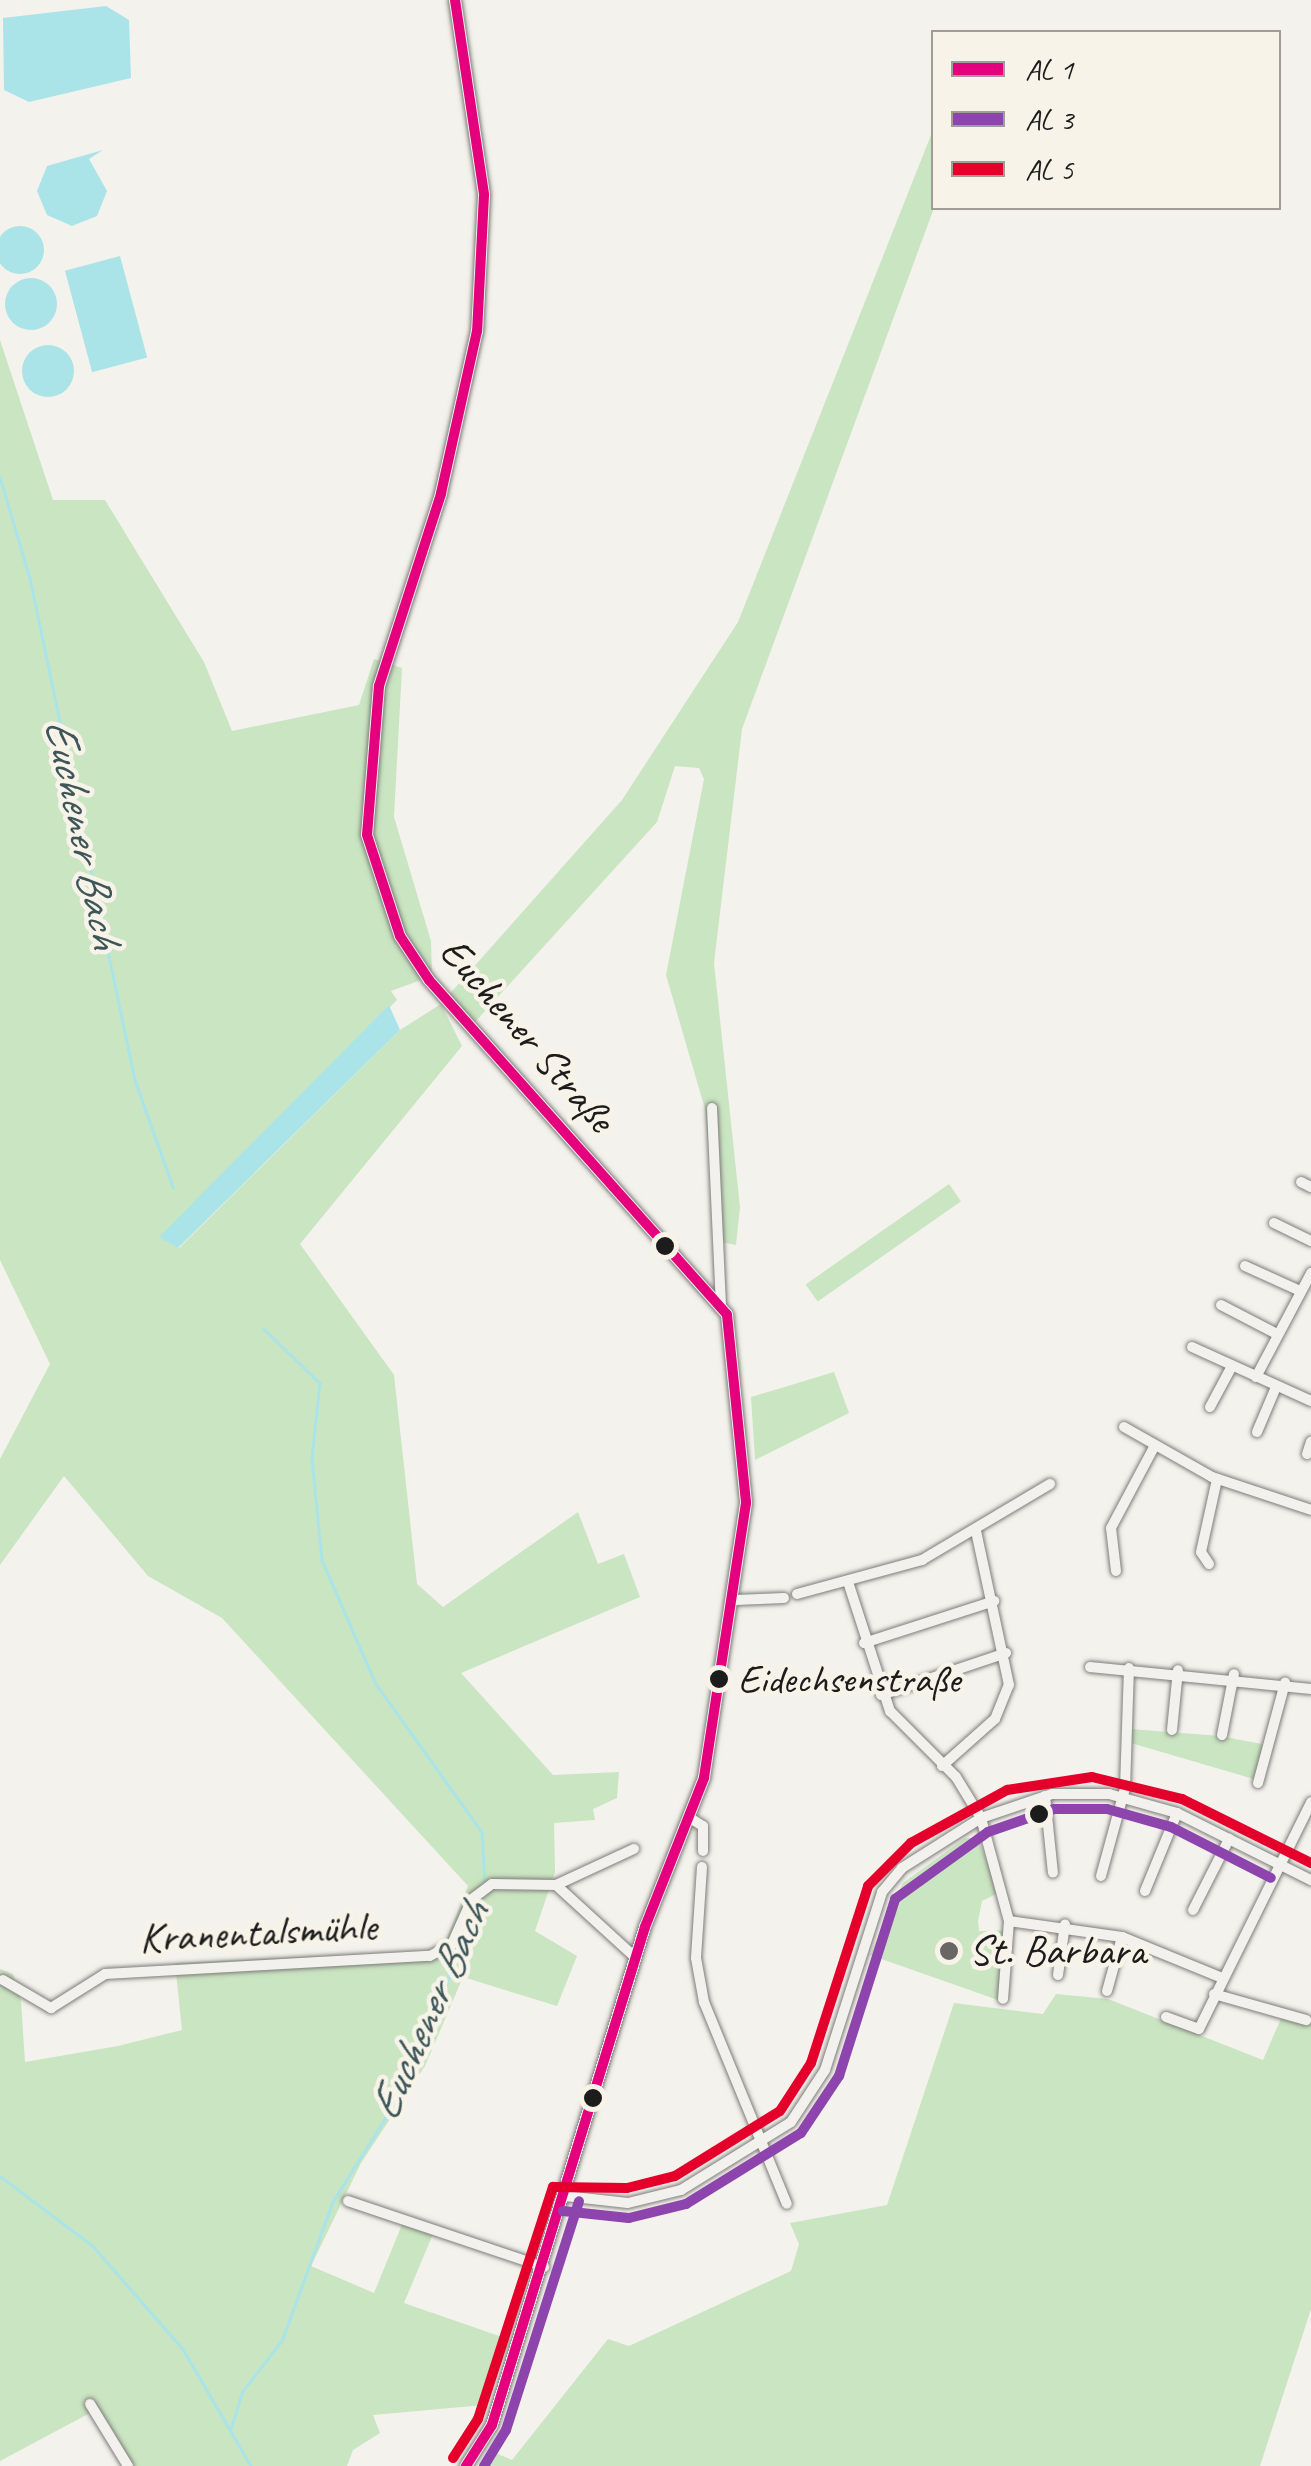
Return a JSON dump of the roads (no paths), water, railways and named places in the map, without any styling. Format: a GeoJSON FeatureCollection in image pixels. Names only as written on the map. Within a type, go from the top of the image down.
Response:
{"type":"FeatureCollection","features":[{"type":"Feature","properties":{"kind":"main road","name":"Euchener Straße"},"geometry":{"type":"LineString","coordinates":[[455,0],[483,176],[477,331],[441,494],[379,686],[367,835],[400,936],[428,980],[721,1305]]}},
{"type":"Feature","properties":{"kind":"main road"},"geometry":{"type":"LineString","coordinates":[[466,2466],[492,2425],[636,1958],[690,1818],[736,1600],[744,1452],[736,1350],[721,1305]]}},
{"type":"Feature","properties":{"kind":"street"},"geometry":{"type":"LineString","coordinates":[[712,1108],[721,1305]]}},
{"type":"Feature","properties":{"kind":"street"},"geometry":{"type":"LineString","coordinates":[[1274,1222],[1311,1241]]}},
{"type":"Feature","properties":{"kind":"street"},"geometry":{"type":"LineString","coordinates":[[1244,1266],[1300,1291]]}},
{"type":"Feature","properties":{"kind":"street"},"geometry":{"type":"LineString","coordinates":[[1256,1377],[1311,1273]]}},
{"type":"Feature","properties":{"kind":"street"},"geometry":{"type":"LineString","coordinates":[[1221,1305],[1277,1334]]}},
{"type":"Feature","properties":{"kind":"street"},"geometry":{"type":"LineString","coordinates":[[1192,1347],[1311,1401]]}},
{"type":"Feature","properties":{"kind":"street"},"geometry":{"type":"LineString","coordinates":[[1210,1406],[1232,1366]]}},
{"type":"Feature","properties":{"kind":"street"},"geometry":{"type":"LineString","coordinates":[[1258,1432],[1276,1387]]}},
{"type":"Feature","properties":{"kind":"street"},"geometry":{"type":"LineString","coordinates":[[1124,1427],[1217,1479],[1311,1510]]}},
{"type":"Feature","properties":{"kind":"street"},"geometry":{"type":"LineString","coordinates":[[1116,1571],[1111,1528],[1154,1447]]}},
{"type":"Feature","properties":{"kind":"street"},"geometry":{"type":"LineString","coordinates":[[1210,1564],[1201,1552],[1217,1479]]}},
{"type":"Feature","properties":{"kind":"street"},"geometry":{"type":"LineString","coordinates":[[797,1594],[849,1585],[976,1531],[1050,1484]]}},
{"type":"Feature","properties":{"kind":"street"},"geometry":{"type":"LineString","coordinates":[[942,1766],[995,1719],[1008,1685],[1006,1654],[976,1531]]}},
{"type":"Feature","properties":{"kind":"street"},"geometry":{"type":"LineString","coordinates":[[849,1585],[882,1696],[980,1818],[1009,1920],[1003,1999]]}},
{"type":"Feature","properties":{"kind":"street"},"geometry":{"type":"LineString","coordinates":[[736,1600],[784,1598]]}},
{"type":"Feature","properties":{"kind":"street"},"geometry":{"type":"LineString","coordinates":[[864,1644],[994,1601]]}},
{"type":"Feature","properties":{"kind":"street"},"geometry":{"type":"LineString","coordinates":[[882,1696],[1006,1654]]}},
{"type":"Feature","properties":{"kind":"street"},"geometry":{"type":"LineString","coordinates":[[1090,1667],[1234,1674],[1311,1689]]}},
{"type":"Feature","properties":{"kind":"street"},"geometry":{"type":"LineString","coordinates":[[1101,1876],[1122,1796],[1130,1668]]}},
{"type":"Feature","properties":{"kind":"street"},"geometry":{"type":"LineString","coordinates":[[1172,1730],[1178,1670]]}},
{"type":"Feature","properties":{"kind":"street"},"geometry":{"type":"LineString","coordinates":[[1222,1734],[1234,1674]]}},
{"type":"Feature","properties":{"kind":"street"},"geometry":{"type":"LineString","coordinates":[[1258,1782],[1285,1683]]}},
{"type":"Feature","properties":{"kind":"street"},"geometry":{"type":"LineString","coordinates":[[1045,1796],[1053,1873]]}},
{"type":"Feature","properties":{"kind":"street"},"geometry":{"type":"LineString","coordinates":[[565,2196],[656,2198],[762,2145],[819,2085],[882,1892],[902,1868],[980,1818],[1045,1796],[1122,1796],[1177,1813],[1311,1880]]}},
{"type":"Feature","properties":{"kind":"street"},"geometry":{"type":"LineString","coordinates":[[1166,2017],[1198,2030],[1311,1802]]}},
{"type":"Feature","properties":{"kind":"street"},"geometry":{"type":"LineString","coordinates":[[1145,1890],[1177,1813]]}},
{"type":"Feature","properties":{"kind":"street"},"geometry":{"type":"LineString","coordinates":[[690,1818],[703,1826],[703,1851]]}},
{"type":"Feature","properties":{"kind":"street"},"geometry":{"type":"LineString","coordinates":[[1194,1910],[1230,1839]]}},
{"type":"Feature","properties":{"kind":"street","name":"Kranentalsmühle"},"geometry":{"type":"LineString","coordinates":[[3,1980],[51,2008],[105,1974],[430,1956],[452,1944],[485,1885],[556,1885],[634,1848]]}},
{"type":"Feature","properties":{"kind":"street"},"geometry":{"type":"LineString","coordinates":[[702,1867],[696,1948],[704,2002],[787,2204]]}},
{"type":"Feature","properties":{"kind":"street"},"geometry":{"type":"LineString","coordinates":[[556,1885],[636,1958]]}},
{"type":"Feature","properties":{"kind":"street"},"geometry":{"type":"LineString","coordinates":[[1009,1920],[1065,1924],[1122,1937],[1222,1978]]}},
{"type":"Feature","properties":{"kind":"street"},"geometry":{"type":"LineString","coordinates":[[1058,1976],[1065,1924]]}},
{"type":"Feature","properties":{"kind":"street"},"geometry":{"type":"LineString","coordinates":[[1107,1991],[1122,1937]]}},
{"type":"Feature","properties":{"kind":"street"},"geometry":{"type":"LineString","coordinates":[[1214,1994],[1306,2020]]}},
{"type":"Feature","properties":{"kind":"street"},"geometry":{"type":"LineString","coordinates":[[348,2201],[544,2266]]}},
{"type":"Feature","properties":{"kind":"street"},"geometry":{"type":"LineString","coordinates":[[90,2404],[128,2466]]}},
{"type":"Feature","properties":{"kind":"water"},"geometry":{"type":"Polygon","coordinates":[[[106,6],[129,20],[131,78],[29,102],[4,90],[3,18],[106,6]]]}},
{"type":"Feature","properties":{"kind":"water"},"geometry":{"type":"Polygon","coordinates":[[[103,150],[89,159],[107,191],[97,216],[72,226],[47,215],[37,191],[47,166],[103,150]]]}},
{"type":"Feature","properties":{"kind":"water"},"geometry":{"type":"Polygon","coordinates":[[[11,228],[29,228],[42,241],[42,259],[29,272],[11,272],[-1,261],[-1,239],[11,228]]]}},
{"type":"Feature","properties":{"kind":"water"},"geometry":{"type":"Polygon","coordinates":[[[120,256],[147,357],[92,372],[65,271],[120,256]]]}},
{"type":"Feature","properties":{"kind":"water"},"geometry":{"type":"Polygon","coordinates":[[[31,278],[49,286],[57,304],[49,322],[31,330],[13,322],[5,304],[13,286],[31,278]]]}},
{"type":"Feature","properties":{"kind":"water"},"geometry":{"type":"Polygon","coordinates":[[[48,345],[66,353],[74,371],[66,389],[48,397],[30,389],[22,371],[30,353],[48,345]]]}},
{"type":"Feature","properties":{"kind":"water"},"geometry":{"type":"Polygon","coordinates":[[[389,1005],[400,1030],[178,1248],[159,1237],[389,1005]]]}},
{"type":"Feature","properties":{"kind":"waterway","name":"Euchener Bach"},"geometry":{"type":"LineString","coordinates":[[0,477],[30,578],[135,1080],[173,1187]]}},
{"type":"Feature","properties":{"kind":"waterway","name":"Euchener Bach"},"geometry":{"type":"LineString","coordinates":[[264,1329],[320,1383],[312,1458],[322,1560],[376,1684],[482,1832],[485,1884]]}},
{"type":"Feature","properties":{"kind":"waterway","name":"Euchener Bach"},"geometry":{"type":"LineString","coordinates":[[231,2428],[242,2392],[282,2340],[333,2201],[403,2090],[481,1896]]}},
{"type":"Feature","properties":{"kind":"waterway"},"geometry":{"type":"LineString","coordinates":[[0,2176],[93,2246],[183,2349],[251,2466]]}},
{"type":"Feature","properties":{"kind":"place","name":"Eidechsenstraße"},"geometry":{"type":"Point","coordinates":[719,1679]}},
{"type":"Feature","properties":{"kind":"place","name":"St. Barbara"},"geometry":{"type":"Point","coordinates":[949,1951]}}]}
